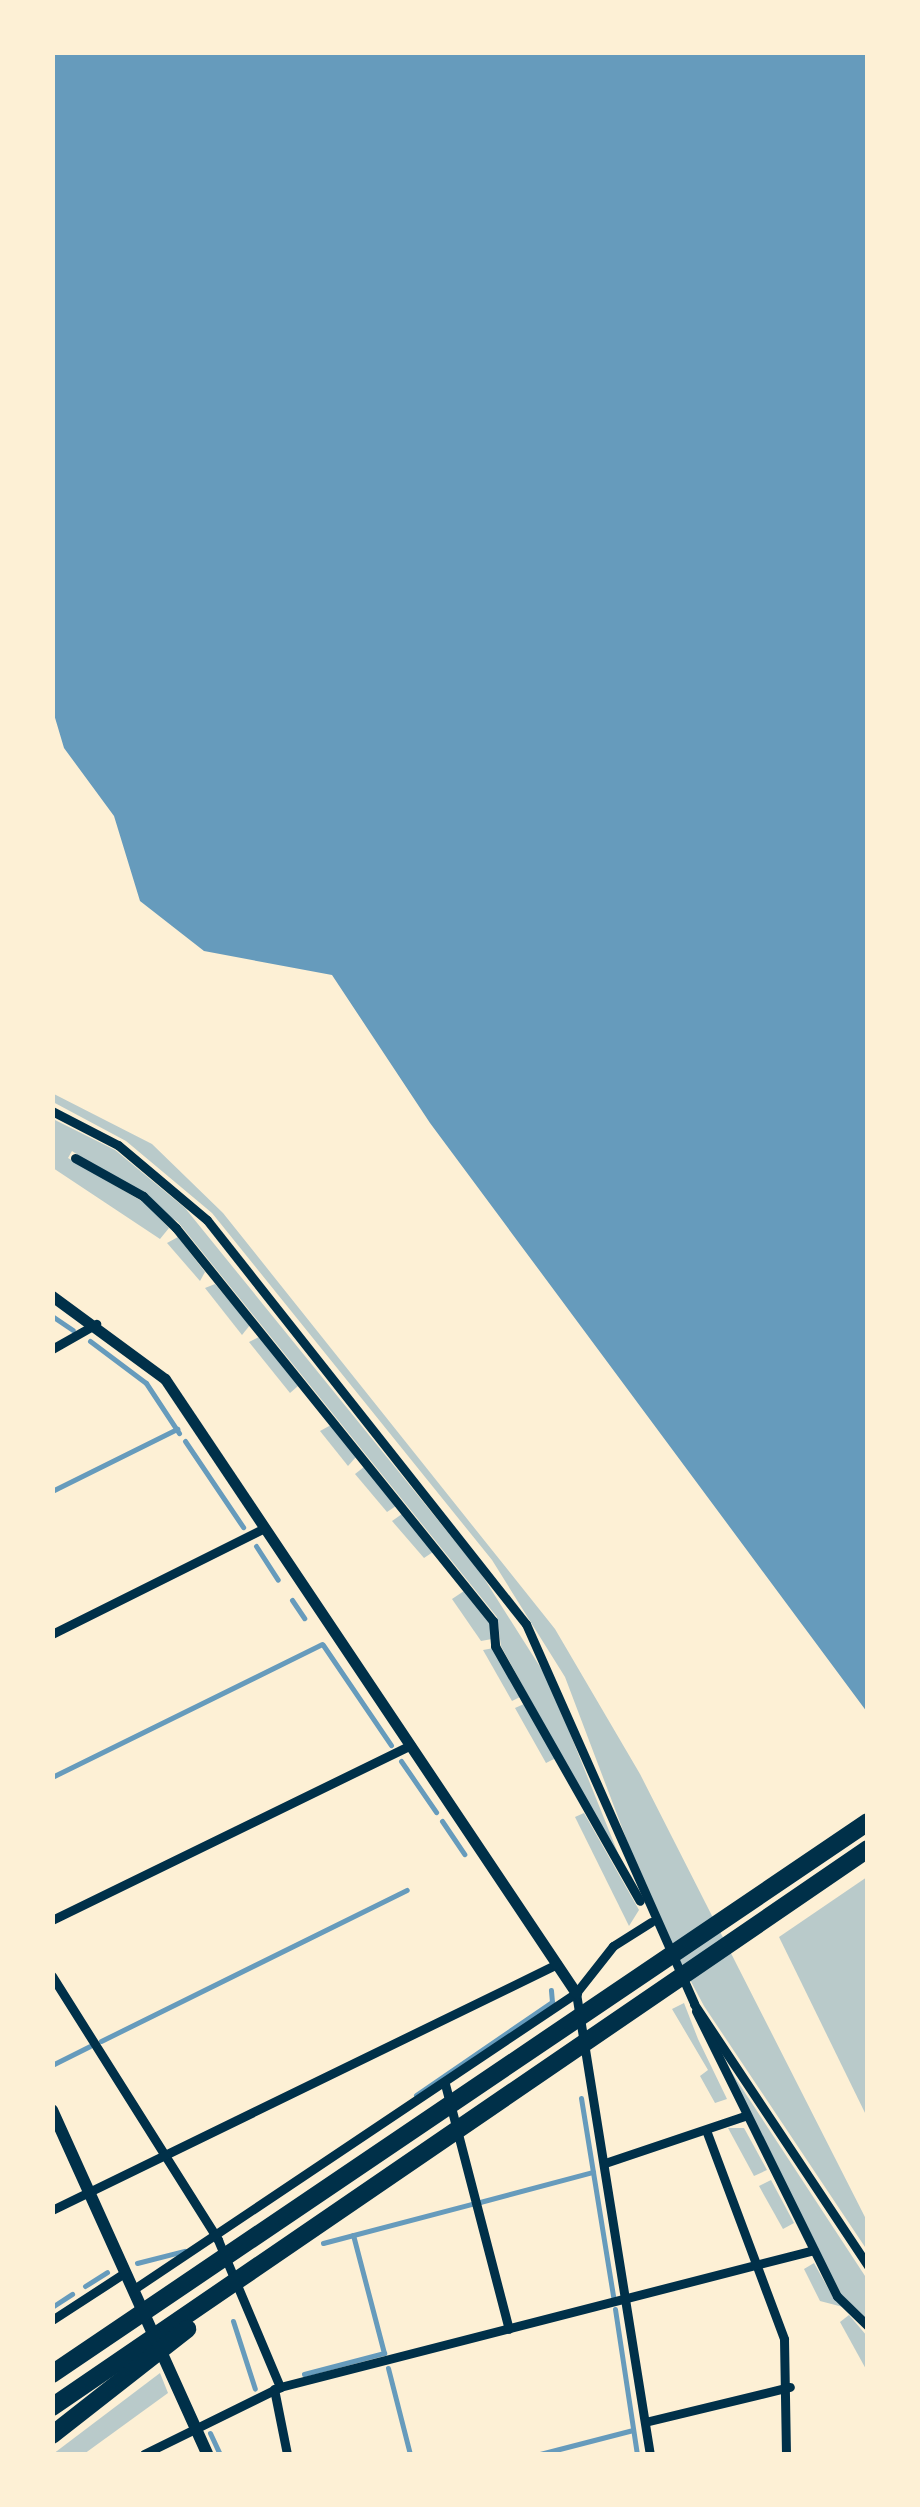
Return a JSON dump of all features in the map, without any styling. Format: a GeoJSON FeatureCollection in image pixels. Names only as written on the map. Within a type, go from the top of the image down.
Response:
{"type":"FeatureCollection","features":[{"type":"Feature","properties":{"kind":"highway"},"geometry":{"type":"LineString","coordinates":[[52,2374],[868,1822]]}},
{"type":"Feature","properties":{"kind":"highway"},"geometry":{"type":"LineString","coordinates":[[52,2435],[142,2355],[300,2238],[868,1849]]}},
{"type":"Feature","properties":{"kind":"highway"},"geometry":{"type":"LineString","coordinates":[[52,2407],[142,2355]]}},
{"type":"Feature","properties":{"kind":"main road"},"geometry":{"type":"LineString","coordinates":[[52,2110],[207,2454]]}},
{"type":"Feature","properties":{"kind":"street"},"geometry":{"type":"LineString","coordinates":[[52,1111],[118,1145],[207,1220],[486,1567],[558,1680],[651,1922],[694,2004],[744,2116],[837,2296],[868,2326]]}},
{"type":"Feature","properties":{"kind":"street"},"geometry":{"type":"LineString","coordinates":[[75,1158],[143,1196],[176,1228],[492,1620],[495,1646],[619,1876],[645,1907]]}},
{"type":"Feature","properties":{"kind":"street"},"geometry":{"type":"LineString","coordinates":[[52,1296],[153,1364],[576,1993],[650,2454]]}},
{"type":"Feature","properties":{"kind":"street"},"geometry":{"type":"LineString","coordinates":[[52,1349],[96,1324]]}},
{"type":"Feature","properties":{"kind":"street"},"geometry":{"type":"LineString","coordinates":[[52,1634],[264,1528]]}},
{"type":"Feature","properties":{"kind":"street"},"geometry":{"type":"LineString","coordinates":[[52,1920],[412,1745]]}},
{"type":"Feature","properties":{"kind":"street"},"geometry":{"type":"LineString","coordinates":[[134,2288],[218,2240],[576,1993],[613,1946],[651,1922]]}},
{"type":"Feature","properties":{"kind":"street"},"geometry":{"type":"LineString","coordinates":[[52,2210],[557,1964]]}},
{"type":"Feature","properties":{"kind":"street"},"geometry":{"type":"LineString","coordinates":[[52,1976],[218,2240],[277,2388],[287,2454]]}},
{"type":"Feature","properties":{"kind":"street"},"geometry":{"type":"LineString","coordinates":[[694,2004],[868,2266]]}},
{"type":"Feature","properties":{"kind":"street"},"geometry":{"type":"LineString","coordinates":[[445,2084],[510,2328]]}},
{"type":"Feature","properties":{"kind":"street"},"geometry":{"type":"LineString","coordinates":[[605,2163],[744,2116]]}},
{"type":"Feature","properties":{"kind":"street"},"geometry":{"type":"LineString","coordinates":[[706,2130],[756,2265],[790,2387],[786,2454]]}},
{"type":"Feature","properties":{"kind":"street"},"geometry":{"type":"LineString","coordinates":[[144,2454],[277,2388],[814,2250]]}},
{"type":"Feature","properties":{"kind":"street"},"geometry":{"type":"LineString","coordinates":[[52,2320],[126,2272]]}},
{"type":"Feature","properties":{"kind":"street"},"geometry":{"type":"LineString","coordinates":[[645,2422],[790,2387]]}},
{"type":"Feature","properties":{"kind":"shaded area"},"geometry":{"type":"Polygon","coordinates":[[[52,1093],[152,1144],[223,1213],[555,1629],[640,1774],[867,2221],[867,2250],[704,2006],[654,1912],[565,1677],[492,1560],[212,1213],[126,1141],[53,1102],[52,1093]]]}},
{"type":"Feature","properties":{"kind":"shaded area"},"geometry":{"type":"Polygon","coordinates":[[[53,1119],[115,1150],[185,1208],[480,1572],[549,1681],[628,1878],[501,1646],[497,1617],[178,1222],[72,1151],[68,1158],[145,1203],[169,1228],[160,1239],[53,1168],[53,1119]]]}},
{"type":"Feature","properties":{"kind":"shaded area"},"geometry":{"type":"Polygon","coordinates":[[[178,1237],[205,1272],[200,1281],[167,1243],[178,1237]]]}},
{"type":"Feature","properties":{"kind":"shaded area"},"geometry":{"type":"Polygon","coordinates":[[[215,1284],[250,1325],[242,1335],[205,1288],[215,1284]]]}},
{"type":"Feature","properties":{"kind":"shaded area"},"geometry":{"type":"Polygon","coordinates":[[[259,1337],[298,1386],[290,1393],[249,1342],[259,1337]]]}},
{"type":"Feature","properties":{"kind":"shaded area"},"geometry":{"type":"Polygon","coordinates":[[[331,1425],[356,1457],[348,1466],[320,1431],[331,1425]]]}},
{"type":"Feature","properties":{"kind":"shaded area"},"geometry":{"type":"Polygon","coordinates":[[[364,1467],[396,1506],[387,1512],[355,1474],[364,1467]]]}},
{"type":"Feature","properties":{"kind":"shaded area"},"geometry":{"type":"Polygon","coordinates":[[[402,1514],[433,1552],[424,1558],[392,1521],[402,1514]]]}},
{"type":"Feature","properties":{"kind":"shaded area"},"geometry":{"type":"Polygon","coordinates":[[[464,1591],[489,1622],[492,1639],[481,1641],[452,1599],[464,1591]]]}},
{"type":"Feature","properties":{"kind":"shaded area"},"geometry":{"type":"Polygon","coordinates":[[[494,1648],[520,1697],[512,1701],[483,1650],[494,1648]]]}},
{"type":"Feature","properties":{"kind":"shaded area"},"geometry":{"type":"Polygon","coordinates":[[[524,1704],[556,1758],[546,1763],[515,1708],[524,1704]]]}},
{"type":"Feature","properties":{"kind":"shaded area"},"geometry":{"type":"Polygon","coordinates":[[[584,1813],[639,1910],[629,1926],[575,1817],[584,1813]]]}},
{"type":"Feature","properties":{"kind":"shaded area"},"geometry":{"type":"Polygon","coordinates":[[[867,1877],[867,2117],[779,1937],[867,1877]]]}},
{"type":"Feature","properties":{"kind":"shaded area"},"geometry":{"type":"Polygon","coordinates":[[[684,2003],[727,2099],[715,2103],[700,2076],[708,2070],[672,2009],[684,2003]]]}},
{"type":"Feature","properties":{"kind":"shaded area"},"geometry":{"type":"Polygon","coordinates":[[[715,2047],[867,2279],[867,2319],[841,2294],[715,2047]]]}},
{"type":"Feature","properties":{"kind":"shaded area"},"geometry":{"type":"Polygon","coordinates":[[[728,2128],[744,2128],[767,2170],[754,2176],[728,2128]]]}},
{"type":"Feature","properties":{"kind":"shaded area"},"geometry":{"type":"Polygon","coordinates":[[[771,2180],[794,2223],[783,2229],[759,2186],[771,2180]]]}},
{"type":"Feature","properties":{"kind":"shaded area"},"geometry":{"type":"Polygon","coordinates":[[[814,2263],[843,2307],[820,2301],[804,2269],[814,2263]]]}},
{"type":"Feature","properties":{"kind":"shaded area"},"geometry":{"type":"Polygon","coordinates":[[[849,2315],[867,2336],[867,2371],[840,2322],[849,2315]]]}},
{"type":"Feature","properties":{"kind":"shaded area"},"geometry":{"type":"Polygon","coordinates":[[[160,2373],[168,2393],[84,2454],[53,2454],[160,2373]]]}},
{"type":"Feature","properties":{"kind":"water"},"geometry":{"type":"Polygon","coordinates":[[[52,53],[867,53],[867,1712],[430,1123],[332,975],[204,951],[140,901],[114,816],[64,748],[53,711],[52,53]]]}},
{"type":"Feature","properties":{"kind":"waterway"},"geometry":{"type":"LineString","coordinates":[[52,1316],[73,1330]]}},
{"type":"Feature","properties":{"kind":"waterway"},"geometry":{"type":"LineString","coordinates":[[90,1341],[146,1383],[179,1433]]}},
{"type":"Feature","properties":{"kind":"waterway"},"geometry":{"type":"LineString","coordinates":[[52,1491],[177,1429]]}},
{"type":"Feature","properties":{"kind":"waterway"},"geometry":{"type":"LineString","coordinates":[[185,1441],[243,1527]]}},
{"type":"Feature","properties":{"kind":"waterway"},"geometry":{"type":"LineString","coordinates":[[256,1546],[278,1580]]}},
{"type":"Feature","properties":{"kind":"waterway"},"geometry":{"type":"LineString","coordinates":[[292,1600],[304,1618]]}},
{"type":"Feature","properties":{"kind":"waterway"},"geometry":{"type":"LineString","coordinates":[[52,1777],[322,1644]]}},
{"type":"Feature","properties":{"kind":"waterway"},"geometry":{"type":"LineString","coordinates":[[323,1645],[391,1745]]}},
{"type":"Feature","properties":{"kind":"waterway"},"geometry":{"type":"LineString","coordinates":[[401,1761],[436,1812]]}},
{"type":"Feature","properties":{"kind":"waterway"},"geometry":{"type":"LineString","coordinates":[[442,1821],[464,1854]]}},
{"type":"Feature","properties":{"kind":"waterway"},"geometry":{"type":"LineString","coordinates":[[101,2041],[407,1890]]}},
{"type":"Feature","properties":{"kind":"waterway"},"geometry":{"type":"LineString","coordinates":[[416,2095],[552,2002],[551,1990]]}},
{"type":"Feature","properties":{"kind":"waterway"},"geometry":{"type":"LineString","coordinates":[[52,2065],[90,2046]]}},
{"type":"Feature","properties":{"kind":"waterway"},"geometry":{"type":"LineString","coordinates":[[581,2098],[613,2296]]}},
{"type":"Feature","properties":{"kind":"waterway"},"geometry":{"type":"LineString","coordinates":[[480,2202],[593,2172]]}},
{"type":"Feature","properties":{"kind":"waterway"},"geometry":{"type":"LineString","coordinates":[[323,2243],[472,2204]]}},
{"type":"Feature","properties":{"kind":"waterway"},"geometry":{"type":"LineString","coordinates":[[304,2374],[384,2353],[353,2235]]}},
{"type":"Feature","properties":{"kind":"waterway"},"geometry":{"type":"LineString","coordinates":[[137,2263],[184,2251]]}},
{"type":"Feature","properties":{"kind":"waterway"},"geometry":{"type":"LineString","coordinates":[[85,2286],[107,2272]]}},
{"type":"Feature","properties":{"kind":"waterway"},"geometry":{"type":"LineString","coordinates":[[52,2307],[72,2294]]}},
{"type":"Feature","properties":{"kind":"waterway"},"geometry":{"type":"LineString","coordinates":[[615,2309],[637,2454]]}},
{"type":"Feature","properties":{"kind":"waterway"},"geometry":{"type":"LineString","coordinates":[[233,2321],[255,2389]]}},
{"type":"Feature","properties":{"kind":"waterway"},"geometry":{"type":"LineString","coordinates":[[388,2368],[410,2454]]}},
{"type":"Feature","properties":{"kind":"waterway"},"geometry":{"type":"LineString","coordinates":[[540,2454],[633,2430]]}},
{"type":"Feature","properties":{"kind":"waterway"},"geometry":{"type":"LineString","coordinates":[[210,2433],[220,2454]]}}]}
